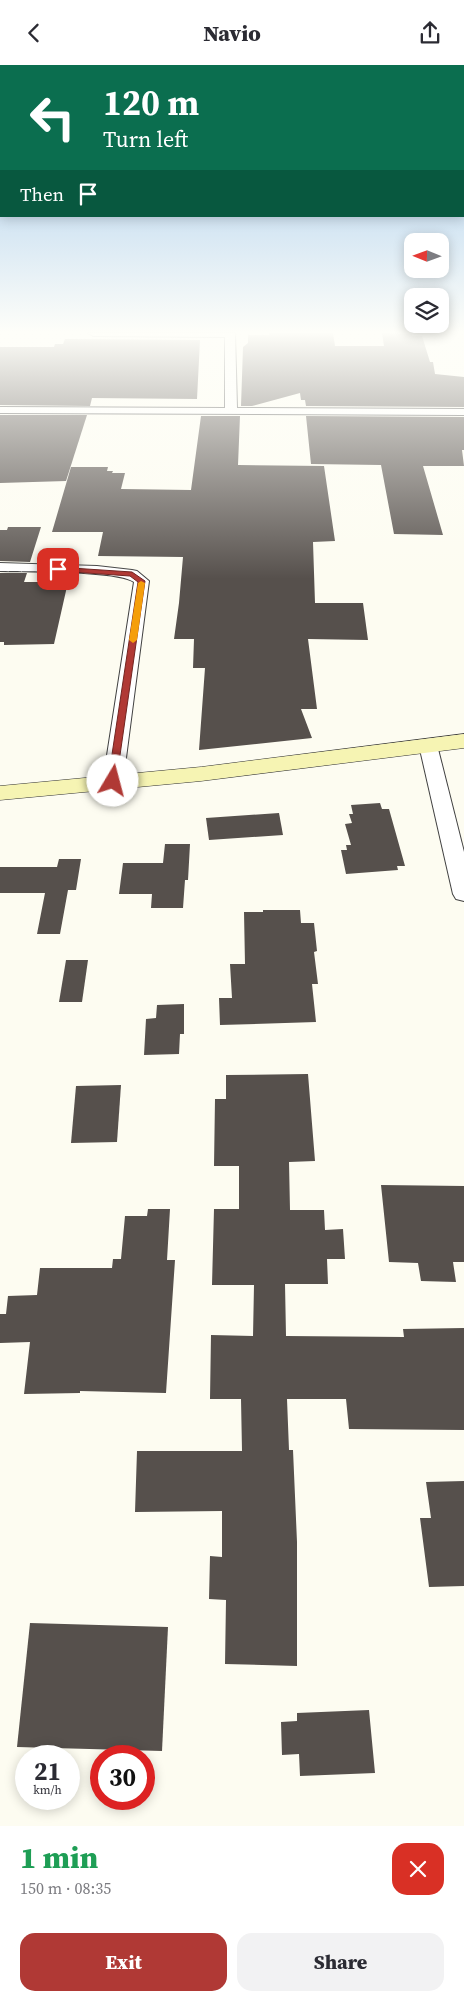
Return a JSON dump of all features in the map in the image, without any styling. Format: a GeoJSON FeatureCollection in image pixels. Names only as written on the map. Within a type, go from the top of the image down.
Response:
{"type":"FeatureCollection","features":[{"type":"Feature","properties":{"kind":"street"},"geometry":{"type":"LineString","coordinates":[[0,567],[97,570],[132,574],[142,581],[113,781]]}},
{"type":"Feature","properties":{"kind":"street"},"geometry":{"type":"LineString","coordinates":[[0,793],[201,774],[464,741]]}},
{"type":"Feature","properties":{"kind":"street"},"geometry":{"type":"LineString","coordinates":[[428,745],[464,895]]}},
{"type":"Feature","properties":{"kind":"building"},"geometry":{"type":"Polygon","coordinates":[[[0,415],[87,415],[66,481],[0,483],[0,415]]]}},
{"type":"Feature","properties":{"kind":"building"},"geometry":{"type":"Polygon","coordinates":[[[201,416],[240,416],[238,465],[324,466],[335,541],[313,542],[315,603],[363,603],[368,640],[308,639],[317,709],[301,709],[312,738],[199,750],[205,668],[193,668],[194,639],[174,639],[183,557],[98,556],[103,532],[52,532],[71,467],[108,467],[107,471],[113,471],[112,473],[125,473],[121,489],[191,490],[201,416]]]}},
{"type":"Feature","properties":{"kind":"building"},"geometry":{"type":"Polygon","coordinates":[[[306,416],[464,417],[464,450],[462,450],[464,466],[423,466],[443,535],[394,534],[381,465],[311,464],[306,416]]]}},
{"type":"Feature","properties":{"kind":"building"},"geometry":{"type":"Polygon","coordinates":[[[8,527],[41,527],[30,562],[0,561],[0,530],[7,530],[8,527]]]}},
{"type":"Feature","properties":{"kind":"building"},"geometry":{"type":"Polygon","coordinates":[[[0,573],[27,573],[24,582],[68,582],[54,644],[4,645],[4,642],[0,642],[0,573]]]}},
{"type":"Feature","properties":{"kind":"building"},"geometry":{"type":"Polygon","coordinates":[[[380,803],[382,809],[389,809],[405,866],[397,866],[398,870],[346,874],[341,850],[347,850],[346,845],[351,845],[345,824],[352,823],[349,814],[353,814],[351,805],[380,803]]]}},
{"type":"Feature","properties":{"kind":"building"},"geometry":{"type":"Polygon","coordinates":[[[279,813],[283,835],[209,840],[206,818],[279,813]]]}},
{"type":"Feature","properties":{"kind":"building"},"geometry":{"type":"Polygon","coordinates":[[[165,844],[190,844],[188,880],[185,880],[183,908],[151,908],[152,894],[119,894],[123,863],[163,863],[165,844]]]}},
{"type":"Feature","properties":{"kind":"building"},"geometry":{"type":"Polygon","coordinates":[[[59,859],[81,859],[76,890],[68,890],[60,934],[37,934],[45,893],[0,893],[0,867],[57,867],[59,859]]]}},
{"type":"Feature","properties":{"kind":"building"},"geometry":{"type":"Polygon","coordinates":[[[263,910],[300,910],[301,923],[314,923],[317,951],[314,952],[318,984],[312,984],[316,1022],[220,1025],[219,998],[232,998],[230,964],[245,964],[244,912],[263,912],[263,910]]]}},
{"type":"Feature","properties":{"kind":"building"},"geometry":{"type":"Polygon","coordinates":[[[66,960],[88,960],[82,1002],[59,1002],[66,960]]]}},
{"type":"Feature","properties":{"kind":"building"},"geometry":{"type":"Polygon","coordinates":[[[184,1004],[184,1034],[180,1034],[179,1054],[144,1055],[146,1019],[156,1018],[157,1005],[184,1004]]]}},
{"type":"Feature","properties":{"kind":"building"},"geometry":{"type":"Polygon","coordinates":[[[308,1074],[315,1161],[289,1162],[290,1210],[324,1210],[325,1230],[343,1229],[345,1259],[327,1259],[328,1284],[285,1284],[286,1336],[404,1337],[403,1329],[464,1328],[464,1430],[349,1429],[346,1399],[287,1399],[289,1450],[293,1450],[297,1542],[297,1666],[225,1664],[226,1600],[209,1599],[210,1556],[222,1557],[222,1511],[135,1512],[137,1451],[242,1451],[241,1399],[210,1399],[211,1335],[253,1336],[254,1285],[212,1285],[214,1209],[239,1209],[239,1166],[214,1166],[215,1099],[226,1099],[226,1075],[308,1074]]]}},
{"type":"Feature","properties":{"kind":"building"},"geometry":{"type":"Polygon","coordinates":[[[121,1085],[117,1142],[71,1143],[76,1086],[121,1085]]]}},
{"type":"Feature","properties":{"kind":"building"},"geometry":{"type":"Polygon","coordinates":[[[381,1185],[464,1186],[464,1262],[453,1262],[456,1282],[421,1281],[418,1263],[389,1262],[381,1185]]]}},
{"type":"Feature","properties":{"kind":"building"},"geometry":{"type":"Polygon","coordinates":[[[148,1209],[170,1209],[167,1260],[175,1260],[166,1393],[80,1391],[80,1393],[24,1394],[30,1342],[0,1343],[0,1314],[6,1314],[8,1296],[37,1295],[40,1268],[112,1268],[113,1259],[121,1259],[125,1216],[147,1216],[148,1209]]]}},
{"type":"Feature","properties":{"kind":"building"},"geometry":{"type":"Polygon","coordinates":[[[464,1481],[464,1586],[429,1587],[420,1518],[431,1518],[426,1482],[464,1481]]]}},
{"type":"Feature","properties":{"kind":"building"},"geometry":{"type":"Polygon","coordinates":[[[30,1623],[168,1627],[162,1751],[155,1751],[155,1745],[90,1745],[90,1749],[80,1749],[80,1745],[17,1745],[30,1623]]]}},
{"type":"Feature","properties":{"kind":"building"},"geometry":{"type":"Polygon","coordinates":[[[369,1710],[375,1773],[300,1776],[299,1754],[282,1755],[281,1722],[297,1721],[297,1713],[369,1710]]]}},
{"type":"Feature","properties":{"kind":"slow traffic"},"geometry":{"type":"LineString","coordinates":[[133,640],[141,583]]}},
{"type":"Feature","properties":{"kind":"route"},"geometry":{"type":"LineString","coordinates":[[58,569],[97,570],[132,574],[142,581],[113,781]]}}]}
